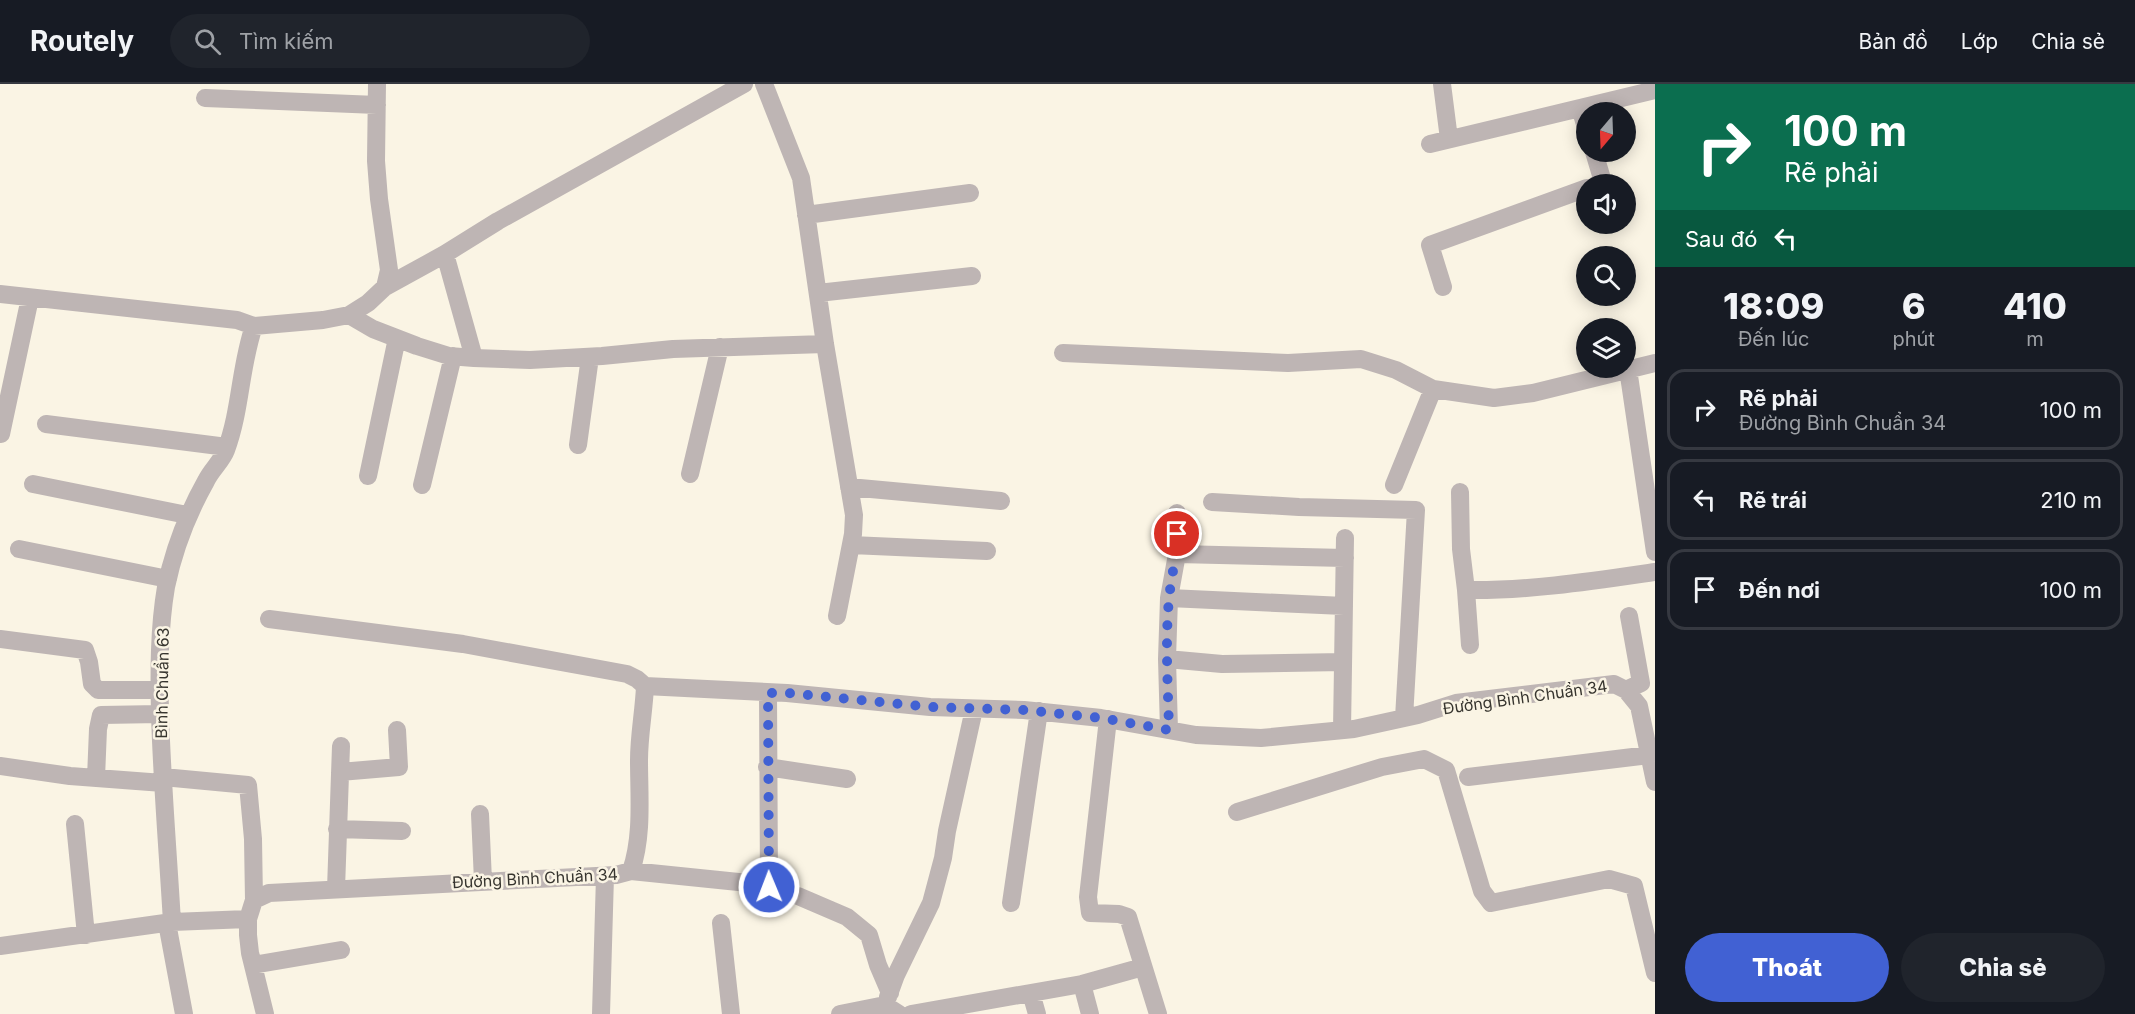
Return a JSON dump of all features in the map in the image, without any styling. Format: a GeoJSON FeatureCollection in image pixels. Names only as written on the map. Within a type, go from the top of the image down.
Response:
{"type":"FeatureCollection","features":[{"type":"Feature","properties":{"kind":"street"},"geometry":{"type":"LineString","coordinates":[[377,84],[378,199],[389,270],[385,287]]}},
{"type":"Feature","properties":{"kind":"street"},"geometry":{"type":"LineString","coordinates":[[0,294],[237,320],[254,326],[350,315],[368,303],[385,287],[498,221],[744,84]]}},
{"type":"Feature","properties":{"kind":"street"},"geometry":{"type":"LineString","coordinates":[[764,84],[801,178],[825,344],[854,515],[851,545],[837,616]]}},
{"type":"Feature","properties":{"kind":"street"},"geometry":{"type":"LineString","coordinates":[[1442,84],[1449,139]]}},
{"type":"Feature","properties":{"kind":"street"},"geometry":{"type":"LineString","coordinates":[[1605,102],[1655,90]]}},
{"type":"Feature","properties":{"kind":"street"},"geometry":{"type":"LineString","coordinates":[[205,98],[377,105]]}},
{"type":"Feature","properties":{"kind":"street"},"geometry":{"type":"LineString","coordinates":[[1430,144],[1576,109]]}},
{"type":"Feature","properties":{"kind":"street"},"geometry":{"type":"LineString","coordinates":[[1443,287],[1430,245],[1576,192]]}},
{"type":"Feature","properties":{"kind":"street"},"geometry":{"type":"LineString","coordinates":[[806,215],[970,193]]}},
{"type":"Feature","properties":{"kind":"street"},"geometry":{"type":"LineString","coordinates":[[445,254],[474,358]]}},
{"type":"Feature","properties":{"kind":"street"},"geometry":{"type":"LineString","coordinates":[[818,293],[972,276]]}},
{"type":"Feature","properties":{"kind":"street"},"geometry":{"type":"LineString","coordinates":[[2,434],[30,298]]}},
{"type":"Feature","properties":{"kind":"street"},"geometry":{"type":"LineString","coordinates":[[350,315],[373,329],[397,338],[453,356],[474,358],[530,360],[673,349],[825,344]]}},
{"type":"Feature","properties":{"kind":"street","name":"Bình Chuẩn 63"},"geometry":{"type":"LineString","coordinates":[[184,1014],[170,923],[159,653],[168,579],[175,549],[187,515],[226,447],[233,428],[254,326]]}},
{"type":"Feature","properties":{"kind":"street"},"geometry":{"type":"LineString","coordinates":[[368,476],[397,338]]}},
{"type":"Feature","properties":{"kind":"street"},"geometry":{"type":"LineString","coordinates":[[690,474],[720,347]]}},
{"type":"Feature","properties":{"kind":"street"},"geometry":{"type":"LineString","coordinates":[[1063,353],[1288,363],[1361,359],[1396,370],[1434,389],[1494,398],[1533,393],[1592,378]]}},
{"type":"Feature","properties":{"kind":"street"},"geometry":{"type":"LineString","coordinates":[[422,485],[453,356]]}},
{"type":"Feature","properties":{"kind":"street"},"geometry":{"type":"LineString","coordinates":[[578,445],[590,357]]}},
{"type":"Feature","properties":{"kind":"street"},"geometry":{"type":"LineString","coordinates":[[1636,367],[1655,363]]}},
{"type":"Feature","properties":{"kind":"street"},"geometry":{"type":"LineString","coordinates":[[1629,378],[1655,552]]}},
{"type":"Feature","properties":{"kind":"street"},"geometry":{"type":"LineString","coordinates":[[1394,485],[1434,389]]}},
{"type":"Feature","properties":{"kind":"street"},"geometry":{"type":"LineString","coordinates":[[46,424],[226,447]]}},
{"type":"Feature","properties":{"kind":"street"},"geometry":{"type":"LineString","coordinates":[[33,484],[187,515]]}},
{"type":"Feature","properties":{"kind":"street"},"geometry":{"type":"LineString","coordinates":[[849,487],[1001,501]]}},
{"type":"Feature","properties":{"kind":"street"},"geometry":{"type":"LineString","coordinates":[[1460,492],[1461,549],[1470,645]]}},
{"type":"Feature","properties":{"kind":"street"},"geometry":{"type":"LineString","coordinates":[[1212,502],[1416,510],[1404,718]]}},
{"type":"Feature","properties":{"kind":"street"},"geometry":{"type":"LineString","coordinates":[[1169,730],[1167,659],[1169,598],[1177,554],[1177,513]]}},
{"type":"Feature","properties":{"kind":"street"},"geometry":{"type":"LineString","coordinates":[[1342,730],[1345,538]]}},
{"type":"Feature","properties":{"kind":"street"},"geometry":{"type":"LineString","coordinates":[[851,545],[987,551]]}},
{"type":"Feature","properties":{"kind":"street"},"geometry":{"type":"LineString","coordinates":[[19,549],[168,579]]}},
{"type":"Feature","properties":{"kind":"street"},"geometry":{"type":"LineString","coordinates":[[1177,554],[1344,558]]}},
{"type":"Feature","properties":{"kind":"street"},"geometry":{"type":"LineString","coordinates":[[1466,590],[1492,591],[1655,572]]}},
{"type":"Feature","properties":{"kind":"street"},"geometry":{"type":"LineString","coordinates":[[1169,598],[1344,606]]}},
{"type":"Feature","properties":{"kind":"street"},"geometry":{"type":"LineString","coordinates":[[1626,690],[1641,683],[1629,616]]}},
{"type":"Feature","properties":{"kind":"street"},"geometry":{"type":"LineString","coordinates":[[269,619],[485,648],[627,674],[638,679],[645,686]]}},
{"type":"Feature","properties":{"kind":"street"},"geometry":{"type":"LineString","coordinates":[[0,639],[85,650],[92,684],[98,690],[160,690]]}},
{"type":"Feature","properties":{"kind":"street"},"geometry":{"type":"LineString","coordinates":[[1167,659],[1222,664],[1343,662]]}},
{"type":"Feature","properties":{"kind":"street","name":"Đường Bình Chuẩn 34"},"geometry":{"type":"LineString","coordinates":[[254,900],[269,893],[605,876],[631,871],[636,852],[639,757],[645,686],[787,693],[930,707],[1039,711],[1108,719],[1196,735],[1261,738],[1342,730],[1404,718],[1456,703],[1614,684],[1626,690],[1639,706],[1655,782]]}},
{"type":"Feature","properties":{"kind":"street"},"geometry":{"type":"LineString","coordinates":[[768,693],[769,887]]}},
{"type":"Feature","properties":{"kind":"street"},"geometry":{"type":"LineString","coordinates":[[891,1004],[896,975],[931,903],[943,858],[974,709]]}},
{"type":"Feature","properties":{"kind":"street"},"geometry":{"type":"LineString","coordinates":[[1011,903],[1039,711]]}},
{"type":"Feature","properties":{"kind":"street"},"geometry":{"type":"LineString","coordinates":[[96,778],[98,729],[101,715],[160,714]]}},
{"type":"Feature","properties":{"kind":"street"},"geometry":{"type":"LineString","coordinates":[[1108,719],[1088,897],[1090,913],[1119,914],[1128,917],[1158,1014]]}},
{"type":"Feature","properties":{"kind":"street"},"geometry":{"type":"LineString","coordinates":[[340,772],[399,767],[397,730]]}},
{"type":"Feature","properties":{"kind":"street"},"geometry":{"type":"LineString","coordinates":[[336,889],[340,746]]}},
{"type":"Feature","properties":{"kind":"street"},"geometry":{"type":"LineString","coordinates":[[1468,777],[1649,755]]}},
{"type":"Feature","properties":{"kind":"street"},"geometry":{"type":"LineString","coordinates":[[1237,812],[1382,767],[1424,759],[1446,770],[1482,891],[1491,903],[1609,879],[1634,886],[1655,973]]}},
{"type":"Feature","properties":{"kind":"street"},"geometry":{"type":"LineString","coordinates":[[0,766],[96,778],[248,786],[253,839],[254,900],[248,919],[248,935],[265,1014]]}},
{"type":"Feature","properties":{"kind":"street"},"geometry":{"type":"LineString","coordinates":[[767,767],[847,779]]}},
{"type":"Feature","properties":{"kind":"street"},"geometry":{"type":"LineString","coordinates":[[480,814],[483,881]]}},
{"type":"Feature","properties":{"kind":"street"},"geometry":{"type":"LineString","coordinates":[[75,824],[86,935]]}},
{"type":"Feature","properties":{"kind":"street"},"geometry":{"type":"LineString","coordinates":[[337,829],[402,831]]}},
{"type":"Feature","properties":{"kind":"street"},"geometry":{"type":"LineString","coordinates":[[631,871],[758,884],[798,896],[846,917],[869,935],[891,1004]]}},
{"type":"Feature","properties":{"kind":"street"},"geometry":{"type":"LineString","coordinates":[[601,1014],[605,876]]}},
{"type":"Feature","properties":{"kind":"street"},"geometry":{"type":"LineString","coordinates":[[0,946],[170,923],[248,919]]}},
{"type":"Feature","properties":{"kind":"street"},"geometry":{"type":"LineString","coordinates":[[721,923],[731,1014]]}},
{"type":"Feature","properties":{"kind":"street"},"geometry":{"type":"LineString","coordinates":[[253,965],[341,950]]}},
{"type":"Feature","properties":{"kind":"street"},"geometry":{"type":"LineString","coordinates":[[911,1014],[984,1008],[1031,993],[1082,984],[1143,967]]}},
{"type":"Feature","properties":{"kind":"street"},"geometry":{"type":"LineString","coordinates":[[1082,984],[1090,1014]]}},
{"type":"Feature","properties":{"kind":"street"},"geometry":{"type":"LineString","coordinates":[[1031,993],[1037,1014]]}},
{"type":"Feature","properties":{"kind":"street"},"geometry":{"type":"LineString","coordinates":[[840,1014],[891,1004]]}},
{"type":"Feature","properties":{"kind":"route"},"geometry":{"type":"LineString","coordinates":[[769,887],[768,693],[930,707],[1024,710],[1101,718],[1169,730],[1167,659],[1169,598],[1177,554],[1177,534]]}}]}
